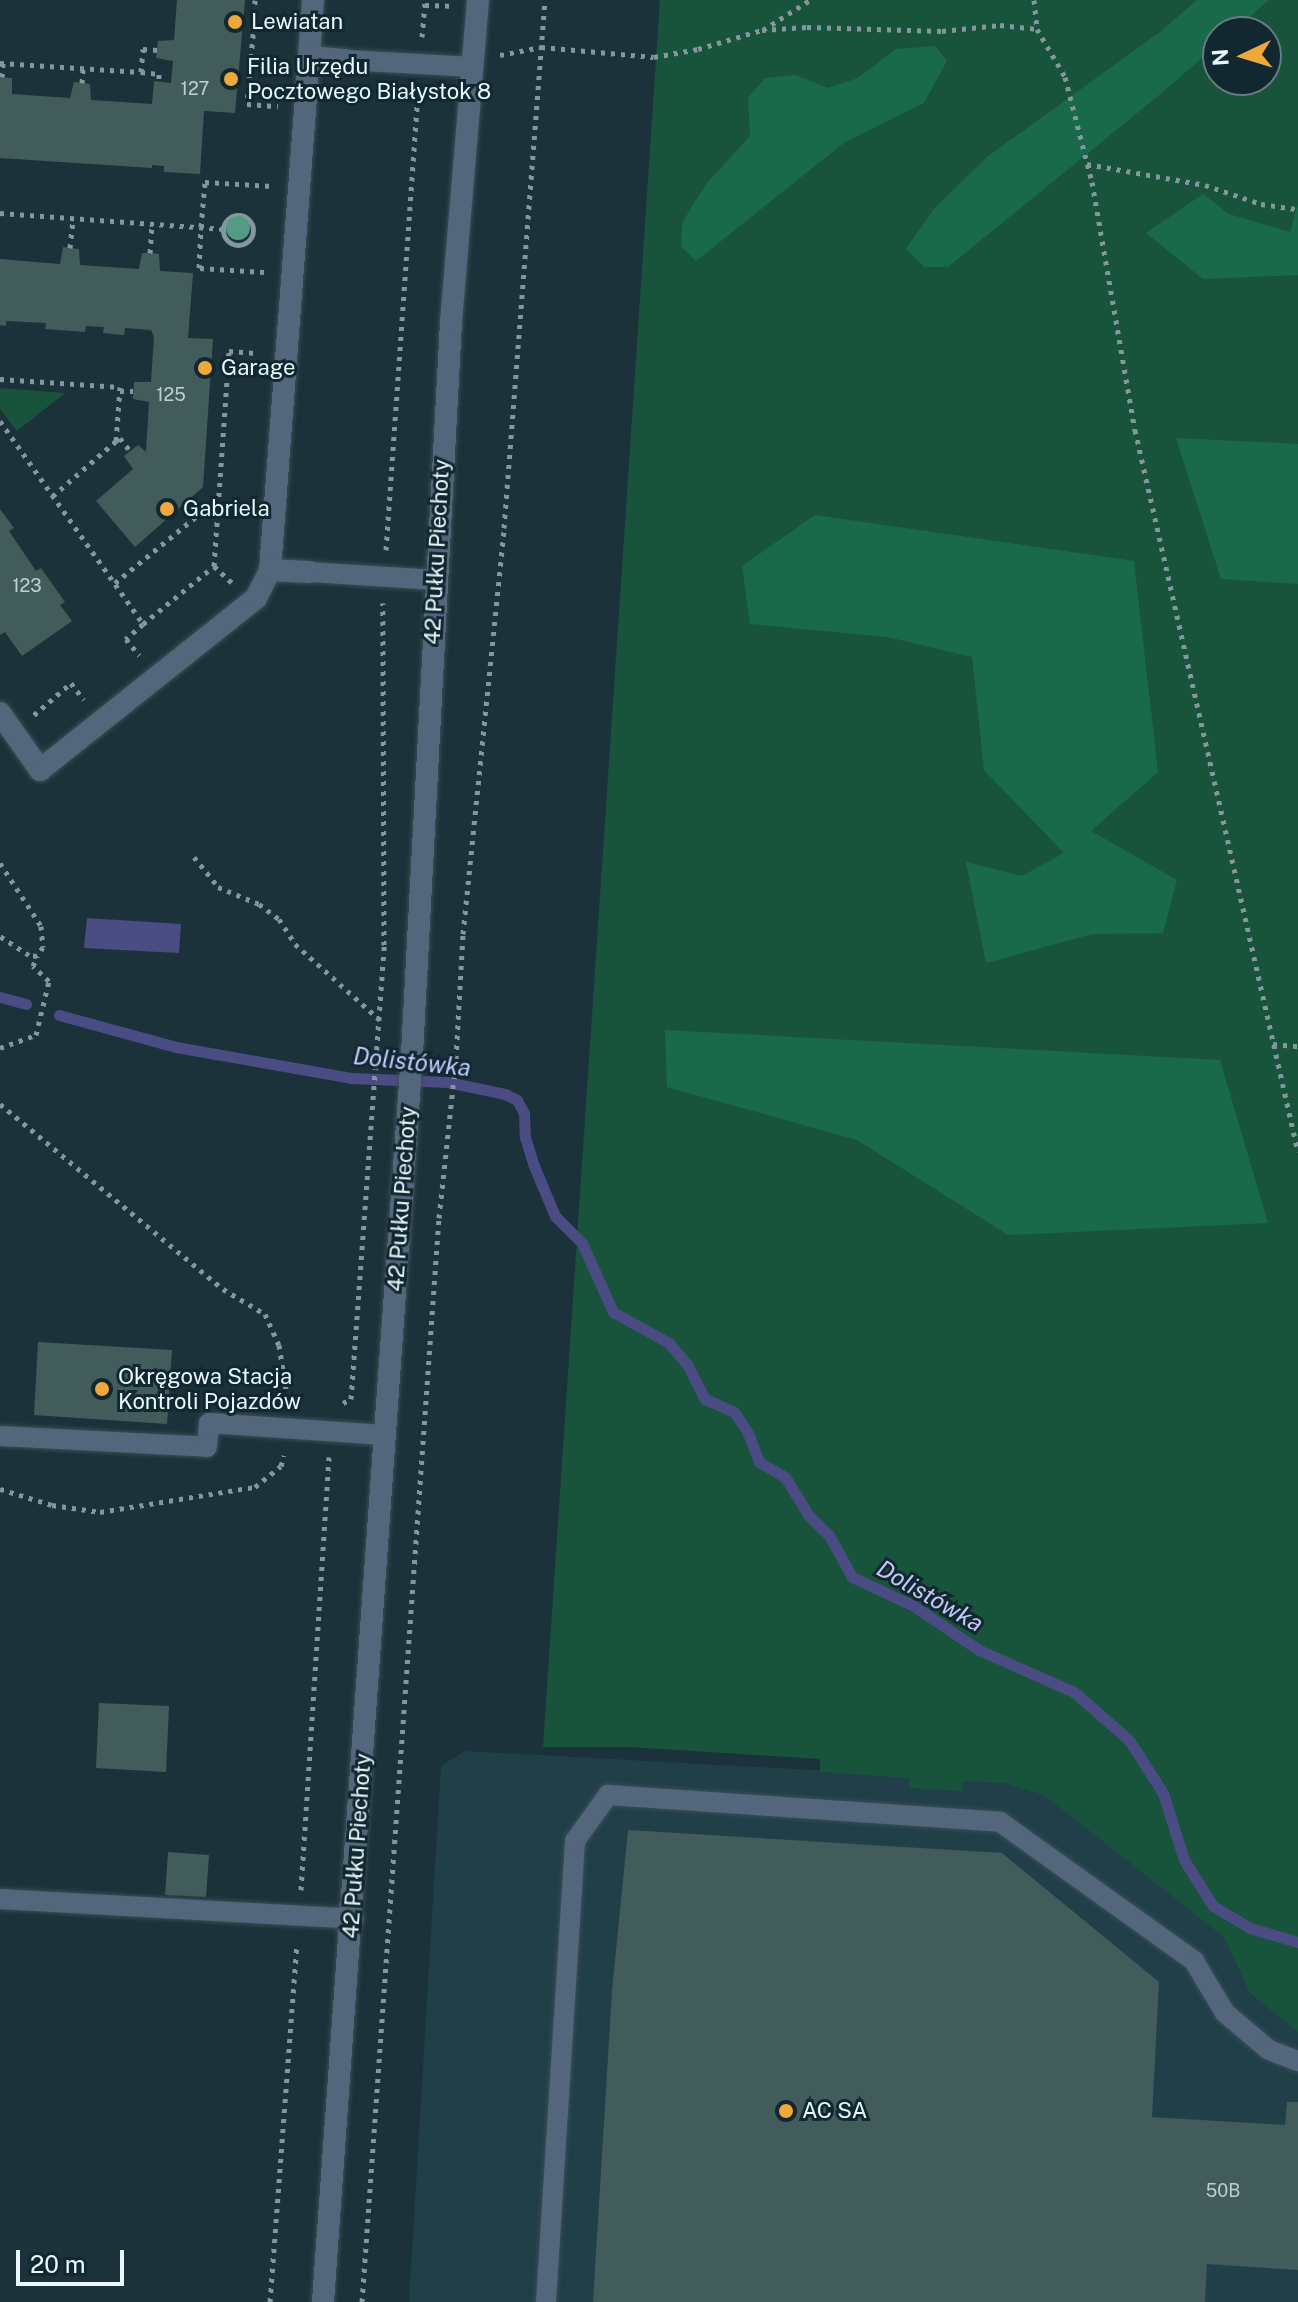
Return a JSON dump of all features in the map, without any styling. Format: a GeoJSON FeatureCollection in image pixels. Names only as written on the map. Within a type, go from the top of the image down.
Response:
{"type":"FeatureCollection","features":[{"type":"Feature","properties":{"kind":"street"},"geometry":{"type":"LineString","coordinates":[[0,713],[40,770],[256,598],[270,570],[313,0]]}},
{"type":"Feature","properties":{"kind":"street","name":"42 Pułku Piechoty"},"geometry":{"type":"LineString","coordinates":[[323,2302],[353,1919],[412,1054],[451,322],[478,0]]}},
{"type":"Feature","properties":{"kind":"street"},"geometry":{"type":"LineString","coordinates":[[309,57],[347,60]]}},
{"type":"Feature","properties":{"kind":"street"},"geometry":{"type":"LineString","coordinates":[[270,570],[309,572]]}},
{"type":"Feature","properties":{"kind":"lane"},"geometry":{"type":"LineString","coordinates":[[347,60],[473,67]]}},
{"type":"Feature","properties":{"kind":"lane"},"geometry":{"type":"LineString","coordinates":[[309,572],[435,580]]}},
{"type":"Feature","properties":{"kind":"lane"},"geometry":{"type":"LineString","coordinates":[[0,1436],[207,1447],[209,1423],[384,1435]]}},
{"type":"Feature","properties":{"kind":"lane"},"geometry":{"type":"LineString","coordinates":[[546,2302],[575,1841],[608,1795],[1000,1822],[1194,1961],[1225,2013],[1269,2050],[1298,2061]]}},
{"type":"Feature","properties":{"kind":"lane"},"geometry":{"type":"LineString","coordinates":[[0,1899],[353,1919]]}},
{"type":"Feature","properties":{"kind":"path"},"geometry":{"type":"LineString","coordinates":[[362,2302],[438,1234],[452,1114],[463,934],[504,528],[545,0]]}},
{"type":"Feature","properties":{"kind":"path"},"geometry":{"type":"LineString","coordinates":[[762,30],[810,0]]}},
{"type":"Feature","properties":{"kind":"path"},"geometry":{"type":"LineString","coordinates":[[1034,0],[1037,29],[1065,77],[1087,164],[1135,430],[1298,1152]]}},
{"type":"Feature","properties":{"kind":"path"},"geometry":{"type":"LineString","coordinates":[[421,45],[425,2],[450,6]]}},
{"type":"Feature","properties":{"kind":"path"},"geometry":{"type":"LineString","coordinates":[[254,24],[247,104],[280,106]]}},
{"type":"Feature","properties":{"kind":"path"},"geometry":{"type":"LineString","coordinates":[[473,67],[512,51],[541,47],[654,57],[698,49],[762,30],[807,27],[942,31],[1000,25],[1037,29]]}},
{"type":"Feature","properties":{"kind":"path"},"geometry":{"type":"LineString","coordinates":[[141,72],[143,49],[157,50]]}},
{"type":"Feature","properties":{"kind":"path"},"geometry":{"type":"LineString","coordinates":[[2,77],[2,63],[159,74],[159,82]]}},
{"type":"Feature","properties":{"kind":"path"},"geometry":{"type":"LineString","coordinates":[[82,83],[83,69]]}},
{"type":"Feature","properties":{"kind":"path"},"geometry":{"type":"LineString","coordinates":[[385,557],[419,79]]}},
{"type":"Feature","properties":{"kind":"path"},"geometry":{"type":"LineString","coordinates":[[1087,164],[1205,185],[1261,204],[1298,209]]}},
{"type":"Feature","properties":{"kind":"path"},"geometry":{"type":"LineString","coordinates":[[273,202],[275,175]]}},
{"type":"Feature","properties":{"kind":"path"},"geometry":{"type":"LineString","coordinates":[[269,259],[268,273],[199,268],[205,182],[274,186]]}},
{"type":"Feature","properties":{"kind":"path"},"geometry":{"type":"LineString","coordinates":[[0,213],[224,229]]}},
{"type":"Feature","properties":{"kind":"path"},"geometry":{"type":"LineString","coordinates":[[240,216],[249,220],[253,231],[248,242],[239,245],[226,239],[224,229],[227,221],[240,216]]}},
{"type":"Feature","properties":{"kind":"path"},"geometry":{"type":"LineString","coordinates":[[70,248],[73,218]]}},
{"type":"Feature","properties":{"kind":"path"},"geometry":{"type":"LineString","coordinates":[[150,253],[152,224]]}},
{"type":"Feature","properties":{"kind":"path"},"geometry":{"type":"LineString","coordinates":[[253,231],[262,232]]}},
{"type":"Feature","properties":{"kind":"path"},"geometry":{"type":"LineString","coordinates":[[133,667],[142,659],[126,639],[214,566],[229,351],[262,353]]}},
{"type":"Feature","properties":{"kind":"path"},"geometry":{"type":"LineString","coordinates":[[0,379],[120,387],[116,441]]}},
{"type":"Feature","properties":{"kind":"path"},"geometry":{"type":"LineString","coordinates":[[120,391],[133,391]]}},
{"type":"Feature","properties":{"kind":"path"},"geometry":{"type":"LineString","coordinates":[[0,421],[143,624]]}},
{"type":"Feature","properties":{"kind":"path"},"geometry":{"type":"LineString","coordinates":[[53,496],[120,438],[130,451]]}},
{"type":"Feature","properties":{"kind":"path"},"geometry":{"type":"LineString","coordinates":[[115,583],[203,511],[250,513]]}},
{"type":"Feature","properties":{"kind":"path"},"geometry":{"type":"LineString","coordinates":[[270,2302],[299,1917],[331,1408],[351,1399],[380,1020],[384,945],[383,592]]}},
{"type":"Feature","properties":{"kind":"path"},"geometry":{"type":"LineString","coordinates":[[29,720],[71,683],[87,704],[96,697]]}},
{"type":"Feature","properties":{"kind":"path"},"geometry":{"type":"LineString","coordinates":[[194,857],[218,887],[259,904],[279,919],[295,944],[380,1020]]}},
{"type":"Feature","properties":{"kind":"path"},"geometry":{"type":"LineString","coordinates":[[0,863],[41,926],[43,947],[33,966],[49,981],[36,1035],[0,1048]]}},
{"type":"Feature","properties":{"kind":"path"},"geometry":{"type":"LineString","coordinates":[[0,936],[29,955],[37,956]]}},
{"type":"Feature","properties":{"kind":"path"},"geometry":{"type":"LineString","coordinates":[[1273,1044],[1298,1046]]}},
{"type":"Feature","properties":{"kind":"path"},"geometry":{"type":"LineString","coordinates":[[0,1104],[223,1289],[265,1314],[279,1345],[291,1428],[281,1466],[255,1487],[100,1512],[52,1505],[0,1489]]}},
{"type":"Feature","properties":{"kind":"shaded area"},"geometry":{"type":"Polygon","coordinates":[[[87,918],[181,924],[179,953],[84,948],[87,918]]]}},
{"type":"Feature","properties":{"kind":"shaded area"},"geometry":{"type":"Polygon","coordinates":[[[465,1751],[1048,1783],[1226,1935],[1298,2024],[1298,2302],[409,2302],[441,1766],[465,1751]]]}},
{"type":"Feature","properties":{"kind":"green space"},"geometry":{"type":"Polygon","coordinates":[[[660,0],[1298,0],[1298,2032],[1250,1993],[1224,1937],[1044,1795],[1005,1783],[963,1781],[963,1791],[909,1788],[909,1778],[820,1772],[820,1759],[631,1747],[543,1747],[660,0]]]}},
{"type":"Feature","properties":{"kind":"green space"},"geometry":{"type":"Polygon","coordinates":[[[1197,0],[1269,0],[1250,16],[1202,16],[1202,58],[948,267],[924,267],[906,249],[933,210],[987,157],[1160,32],[1197,0]]]}},
{"type":"Feature","properties":{"kind":"green space"},"geometry":{"type":"Polygon","coordinates":[[[935,46],[947,61],[924,103],[845,142],[696,261],[681,246],[682,224],[691,208],[707,183],[750,136],[748,98],[765,78],[796,75],[828,88],[858,78],[896,49],[935,46]]]}},
{"type":"Feature","properties":{"kind":"green space"},"geometry":{"type":"Polygon","coordinates":[[[1203,194],[1229,214],[1290,232],[1298,203],[1298,275],[1203,279],[1146,233],[1203,194]]]}},
{"type":"Feature","properties":{"kind":"green space"},"geometry":{"type":"Polygon","coordinates":[[[0,388],[65,393],[17,431],[0,409],[0,388]]]}},
{"type":"Feature","properties":{"kind":"green space"},"geometry":{"type":"Polygon","coordinates":[[[1176,438],[1298,444],[1298,584],[1221,579],[1176,438]]]}},
{"type":"Feature","properties":{"kind":"green space"},"geometry":{"type":"Polygon","coordinates":[[[815,515],[1134,561],[1158,772],[1091,831],[1177,880],[1163,933],[1092,934],[986,963],[966,862],[1022,876],[1064,853],[984,770],[972,657],[888,637],[750,624],[742,566],[815,515]]]}},
{"type":"Feature","properties":{"kind":"green space"},"geometry":{"type":"Polygon","coordinates":[[[665,1030],[1220,1060],[1268,1223],[1008,1235],[857,1140],[667,1087],[665,1030]]]}},
{"type":"Feature","properties":{"kind":"building"},"geometry":{"type":"Polygon","coordinates":[[[177,0],[245,0],[235,113],[204,111],[200,174],[164,172],[164,166],[152,165],[152,168],[0,158],[0,77],[12,78],[12,94],[70,98],[74,82],[90,84],[91,100],[152,104],[154,81],[171,83],[173,61],[156,58],[158,41],[174,40],[177,0]]]}},
{"type":"Feature","properties":{"kind":"building"},"geometry":{"type":"Polygon","coordinates":[[[63,247],[79,249],[80,265],[139,269],[142,253],[150,253],[159,254],[160,271],[193,273],[188,338],[213,339],[203,487],[135,547],[96,501],[133,469],[124,456],[138,445],[146,452],[149,402],[133,399],[134,382],[151,382],[154,337],[151,330],[125,328],[124,335],[103,333],[104,327],[86,326],[85,332],[45,329],[46,323],[6,321],[6,326],[0,325],[0,259],[60,264],[63,247]]]}},
{"type":"Feature","properties":{"kind":"building"},"geometry":{"type":"Polygon","coordinates":[[[0,509],[14,528],[9,531],[36,571],[41,568],[65,602],[60,605],[72,621],[22,656],[5,632],[0,635],[0,509]]]}},
{"type":"Feature","properties":{"kind":"building","name":"Okręgowa Stacja Kontroli Pojazdów"},"geometry":{"type":"Polygon","coordinates":[[[38,1342],[172,1350],[167,1424],[34,1415],[38,1342]]]}},
{"type":"Feature","properties":{"kind":"building"},"geometry":{"type":"Polygon","coordinates":[[[99,1703],[169,1706],[166,1772],[96,1768],[99,1703]]]}},
{"type":"Feature","properties":{"kind":"building"},"geometry":{"type":"Polygon","coordinates":[[[628,1830],[1002,1853],[1159,1982],[1152,2117],[1285,2125],[1287,2102],[1298,2102],[1298,2270],[1207,2264],[1205,2302],[593,2302],[612,1991],[628,1830]]]}},
{"type":"Feature","properties":{"kind":"building"},"geometry":{"type":"Polygon","coordinates":[[[168,1852],[209,1855],[206,1897],[165,1895],[168,1852]]]}},
{"type":"Feature","properties":{"kind":"waterway","name":"Dolistówka"},"geometry":{"type":"LineString","coordinates":[[0,997],[26,1004]]}},
{"type":"Feature","properties":{"kind":"waterway","name":"Dolistówka"},"geometry":{"type":"LineString","coordinates":[[59,1015],[176,1047],[352,1078],[447,1082],[505,1094],[517,1100],[524,1113],[525,1137],[534,1166],[555,1216],[582,1243],[613,1312],[669,1343],[688,1366],[705,1399],[734,1412],[748,1433],[759,1462],[785,1477],[809,1516],[829,1535],[852,1577],[912,1605],[979,1650],[1074,1692],[1129,1740],[1163,1793],[1184,1860],[1213,1906],[1250,1928],[1298,1942]]}},
{"type":"Feature","properties":{"kind":"place","name":"Lewiatan"},"geometry":{"type":"Point","coordinates":[235,22]}},
{"type":"Feature","properties":{"kind":"place","name":"Filia Urzędu Pocztowego Białystok 8"},"geometry":{"type":"Point","coordinates":[231,79]}},
{"type":"Feature","properties":{"kind":"place","name":"Garage"},"geometry":{"type":"Point","coordinates":[205,368]}},
{"type":"Feature","properties":{"kind":"place","name":"Gabriela"},"geometry":{"type":"Point","coordinates":[167,509]}},
{"type":"Feature","properties":{"kind":"place","name":"Okręgowa Stacja Kontroli Pojazdów"},"geometry":{"type":"Point","coordinates":[102,1389]}},
{"type":"Feature","properties":{"kind":"place","name":"AC SA"},"geometry":{"type":"Point","coordinates":[786,2111]}}]}
